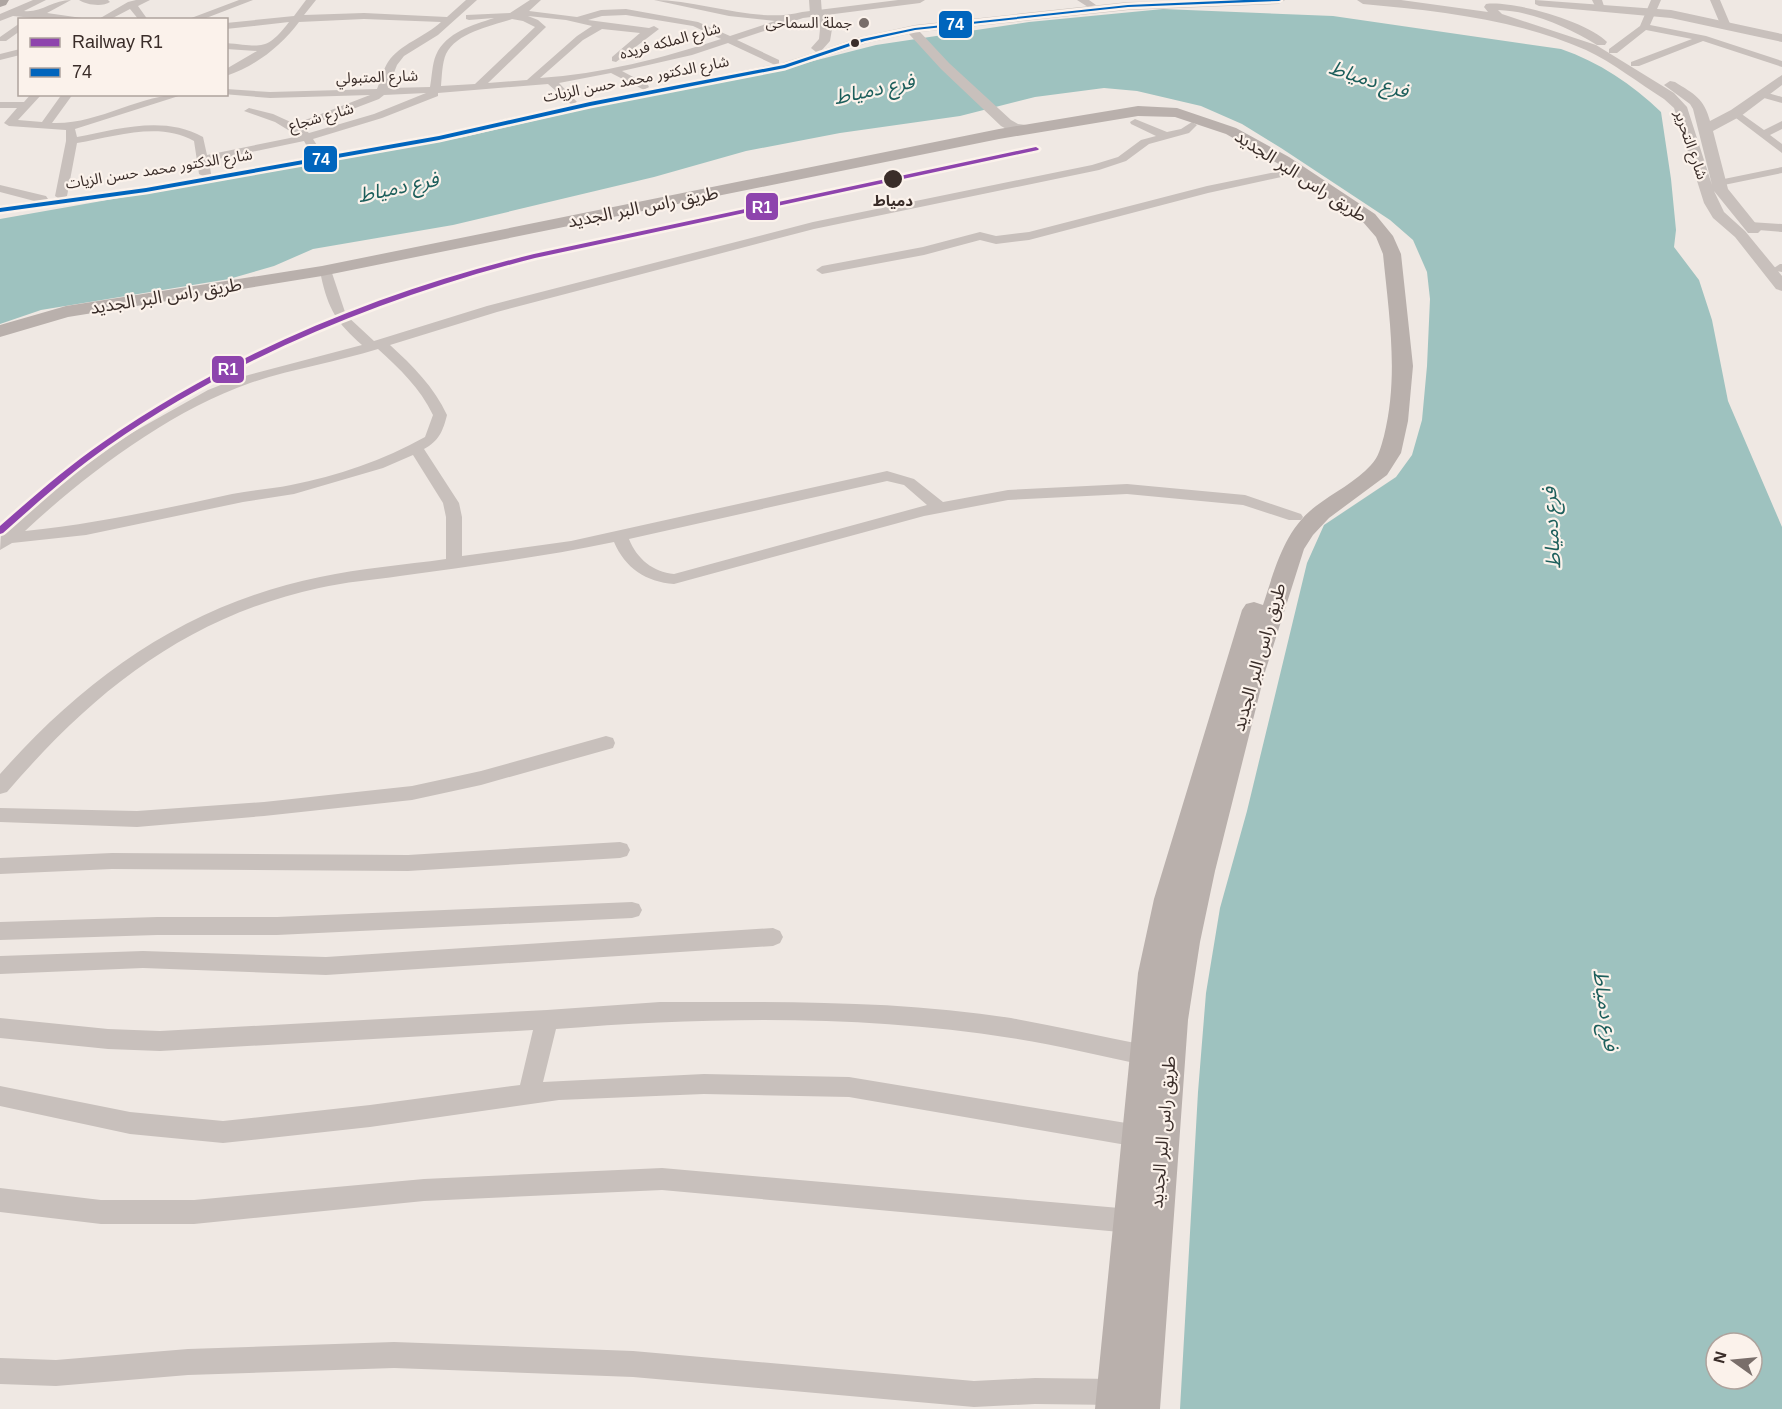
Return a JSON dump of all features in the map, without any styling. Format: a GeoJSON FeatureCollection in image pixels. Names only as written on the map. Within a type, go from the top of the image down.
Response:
{"type":"FeatureCollection","features":[{"type":"Feature","properties":{"kind":"main road","name":"طريق راس البر الجديد"},"geometry":{"type":"LineString","coordinates":[[0,339],[27,328],[74,316],[327,276],[1004,139],[1088,124],[1143,118]]}},
{"type":"Feature","properties":{"kind":"main road","name":"طريق راس البر الجديد"},"geometry":{"type":"LineString","coordinates":[[0,331],[66,312],[322,271],[999,134],[1143,118],[1194,122],[1231,131],[1276,156],[1358,210],[1377,227],[1392,254],[1389,390],[1386,418],[1377,451],[1362,469],[1318,497],[1295,516],[1272,553],[1195,894],[1179,980],[1166,1086],[1142,1409]]}},
{"type":"Feature","properties":{"kind":"main road","name":"طريق راس البر الجديد"},"geometry":{"type":"LineString","coordinates":[[1115,1400],[1153,973],[1166,908],[1244,669],[1288,559],[1298,539],[1321,513],[1371,477],[1390,453],[1402,393],[1373,241],[1348,212],[1291,172],[1230,137],[1194,122]]}},
{"type":"Feature","properties":{"kind":"street"},"geometry":{"type":"LineString","coordinates":[[4,5],[41,0]]}},
{"type":"Feature","properties":{"kind":"street"},"geometry":{"type":"LineString","coordinates":[[38,17],[66,0]]}},
{"type":"Feature","properties":{"kind":"street"},"geometry":{"type":"LineString","coordinates":[[84,0],[106,1],[99,13],[99,18]]}},
{"type":"Feature","properties":{"kind":"street"},"geometry":{"type":"LineString","coordinates":[[101,18],[145,0]]}},
{"type":"Feature","properties":{"kind":"street"},"geometry":{"type":"LineString","coordinates":[[196,18],[248,0]]}},
{"type":"Feature","properties":{"kind":"street"},"geometry":{"type":"LineString","coordinates":[[228,71],[268,49],[286,34],[311,0]]}},
{"type":"Feature","properties":{"kind":"street"},"geometry":{"type":"LineString","coordinates":[[294,128],[369,100],[381,92],[392,64],[400,54],[435,33],[472,0]]}},
{"type":"Feature","properties":{"kind":"street"},"geometry":{"type":"LineString","coordinates":[[520,13],[536,0]]}},
{"type":"Feature","properties":{"kind":"street"},"geometry":{"type":"LineString","coordinates":[[659,0],[729,13],[787,19]]}},
{"type":"Feature","properties":{"kind":"street"},"geometry":{"type":"LineString","coordinates":[[729,13],[742,0]]}},
{"type":"Feature","properties":{"kind":"street"},"geometry":{"type":"LineString","coordinates":[[844,10],[852,0]]}},
{"type":"Feature","properties":{"kind":"street","name":"شارع الملكه فريده"},"geometry":{"type":"LineString","coordinates":[[529,83],[615,71],[666,59],[731,40],[815,6],[844,10],[920,0]]}},
{"type":"Feature","properties":{"kind":"street","name":"شارع الدكتور محمد حسن الزيات"},"geometry":{"type":"LineString","coordinates":[[460,128],[572,102],[776,62],[850,37],[888,28],[1087,3],[1142,0]]}},
{"type":"Feature","properties":{"kind":"street","name":"شارع الدكتور محمد حسن الزيات"},"geometry":{"type":"LineString","coordinates":[[0,210],[166,187],[412,137],[785,66],[844,46],[915,29],[1144,5],[1278,0]]}},
{"type":"Feature","properties":{"kind":"street"},"geometry":{"type":"LineString","coordinates":[[1363,0],[1438,7],[1542,22],[1553,19],[1554,13]]}},
{"type":"Feature","properties":{"kind":"street"},"geometry":{"type":"LineString","coordinates":[[1496,0],[1654,6],[1726,26],[1782,38]]}},
{"type":"Feature","properties":{"kind":"street"},"geometry":{"type":"LineString","coordinates":[[1502,0],[1490,7],[1502,18]]}},
{"type":"Feature","properties":{"kind":"street","name":"شارع التحرير"},"geometry":{"type":"LineString","coordinates":[[1502,0],[1554,13],[1585,39],[1592,48],[1669,96],[1680,107],[1710,199],[1721,218],[1740,234],[1782,286]]}},
{"type":"Feature","properties":{"kind":"street"},"geometry":{"type":"LineString","coordinates":[[1715,0],[1726,26]]}},
{"type":"Feature","properties":{"kind":"street"},"geometry":{"type":"LineString","coordinates":[[131,4],[142,18]]}},
{"type":"Feature","properties":{"kind":"street"},"geometry":{"type":"LineString","coordinates":[[4,5],[38,17],[68,18]]}},
{"type":"Feature","properties":{"kind":"street"},"geometry":{"type":"LineString","coordinates":[[0,18],[4,5]]}},
{"type":"Feature","properties":{"kind":"street"},"geometry":{"type":"LineString","coordinates":[[815,6],[826,26],[827,34],[817,48]]}},
{"type":"Feature","properties":{"kind":"street"},"geometry":{"type":"LineString","coordinates":[[1613,51],[1644,27],[1654,6]]}},
{"type":"Feature","properties":{"kind":"street"},"geometry":{"type":"LineString","coordinates":[[38,17],[56,9]]}},
{"type":"Feature","properties":{"kind":"street"},"geometry":{"type":"LineString","coordinates":[[616,59],[649,31],[703,9]]}},
{"type":"Feature","properties":{"kind":"street"},"geometry":{"type":"LineString","coordinates":[[580,19],[609,12],[638,10],[701,26],[776,62]]}},
{"type":"Feature","properties":{"kind":"street"},"geometry":{"type":"LineString","coordinates":[[440,90],[440,56],[446,46],[466,31],[520,13],[580,19],[599,26],[649,31]]}},
{"type":"Feature","properties":{"kind":"street"},"geometry":{"type":"LineString","coordinates":[[228,26],[297,18],[328,20],[382,15],[449,20]]}},
{"type":"Feature","properties":{"kind":"street"},"geometry":{"type":"LineString","coordinates":[[469,18],[523,19],[537,23],[541,27],[476,88]]}},
{"type":"Feature","properties":{"kind":"street","name":"شارع التحرير"},"geometry":{"type":"LineString","coordinates":[[1502,18],[1585,39],[1613,51],[1695,101],[1706,129],[1719,183],[1728,200],[1781,269]]}},
{"type":"Feature","properties":{"kind":"street"},"geometry":{"type":"LineString","coordinates":[[844,46],[982,25],[1006,19]]}},
{"type":"Feature","properties":{"kind":"street"},"geometry":{"type":"LineString","coordinates":[[529,83],[580,38],[599,26]]}},
{"type":"Feature","properties":{"kind":"street"},"geometry":{"type":"LineString","coordinates":[[1,39],[18,27]]}},
{"type":"Feature","properties":{"kind":"street"},"geometry":{"type":"LineString","coordinates":[[1644,27],[1703,38],[1782,64]]}},
{"type":"Feature","properties":{"kind":"street"},"geometry":{"type":"LineString","coordinates":[[912,35],[988,110],[1001,127],[1002,131],[999,134]]}},
{"type":"Feature","properties":{"kind":"street"},"geometry":{"type":"LineString","coordinates":[[1635,64],[1703,38]]}},
{"type":"Feature","properties":{"kind":"street"},"geometry":{"type":"LineString","coordinates":[[1,39],[17,39]]}},
{"type":"Feature","properties":{"kind":"street"},"geometry":{"type":"LineString","coordinates":[[0,54],[17,39]]}},
{"type":"Feature","properties":{"kind":"street"},"geometry":{"type":"LineString","coordinates":[[632,45],[649,49],[666,59]]}},
{"type":"Feature","properties":{"kind":"street"},"geometry":{"type":"LineString","coordinates":[[228,46],[268,49]]}},
{"type":"Feature","properties":{"kind":"street"},"geometry":{"type":"LineString","coordinates":[[0,54],[18,52]]}},
{"type":"Feature","properties":{"kind":"street"},"geometry":{"type":"LineString","coordinates":[[615,71],[644,87]]}},
{"type":"Feature","properties":{"kind":"street"},"geometry":{"type":"LineString","coordinates":[[1706,129],[1736,113],[1782,79]]}},
{"type":"Feature","properties":{"kind":"street"},"geometry":{"type":"LineString","coordinates":[[552,81],[572,102]]}},
{"type":"Feature","properties":{"kind":"street","name":"شارع المتبولي"},"geometry":{"type":"LineString","coordinates":[[228,92],[270,95],[381,92],[529,83]]}},
{"type":"Feature","properties":{"kind":"street","name":"شارع شجاع"},"geometry":{"type":"LineString","coordinates":[[202,159],[306,137],[381,115],[440,90]]}},
{"type":"Feature","properties":{"kind":"street"},"geometry":{"type":"LineString","coordinates":[[1761,94],[1782,100]]}},
{"type":"Feature","properties":{"kind":"street"},"geometry":{"type":"LineString","coordinates":[[0,134],[4,123],[35,96]]}},
{"type":"Feature","properties":{"kind":"street"},"geometry":{"type":"LineString","coordinates":[[45,125],[67,96]]}},
{"type":"Feature","properties":{"kind":"street"},"geometry":{"type":"LineString","coordinates":[[4,123],[71,127],[173,96]]}},
{"type":"Feature","properties":{"kind":"street"},"geometry":{"type":"LineString","coordinates":[[0,105],[26,105]]}},
{"type":"Feature","properties":{"kind":"street"},"geometry":{"type":"LineString","coordinates":[[988,110],[1010,126],[1029,129]]}},
{"type":"Feature","properties":{"kind":"street"},"geometry":{"type":"LineString","coordinates":[[249,111],[271,117],[294,128],[306,137],[316,153]]}},
{"type":"Feature","properties":{"kind":"street"},"geometry":{"type":"LineString","coordinates":[[1736,113],[1782,150]]}},
{"type":"Feature","properties":{"kind":"street"},"geometry":{"type":"LineString","coordinates":[[1143,118],[1166,136]]}},
{"type":"Feature","properties":{"kind":"street"},"geometry":{"type":"LineString","coordinates":[[3,542],[52,496],[133,438],[213,393],[246,380],[482,311],[813,226],[1095,168],[1122,159],[1145,142],[1185,131],[1194,122]]}},
{"type":"Feature","properties":{"kind":"street"},"geometry":{"type":"LineString","coordinates":[[1763,135],[1782,124]]}},
{"type":"Feature","properties":{"kind":"street"},"geometry":{"type":"LineString","coordinates":[[61,196],[72,141],[71,127]]}},
{"type":"Feature","properties":{"kind":"street"},"geometry":{"type":"LineString","coordinates":[[72,141],[145,130],[189,132],[199,139],[204,174]]}},
{"type":"Feature","properties":{"kind":"street","name":"شارع الدكتور محمد حسن الزيات"},"geometry":{"type":"LineString","coordinates":[[0,204],[204,174],[412,137]]}},
{"type":"Feature","properties":{"kind":"street"},"geometry":{"type":"LineString","coordinates":[[1719,183],[1782,170]]}},
{"type":"Feature","properties":{"kind":"street"},"geometry":{"type":"LineString","coordinates":[[822,270],[924,251],[980,236],[996,240],[1029,236],[1207,190],[1291,172]]}},
{"type":"Feature","properties":{"kind":"street"},"geometry":{"type":"LineString","coordinates":[[0,188],[42,199]]}},
{"type":"Feature","properties":{"kind":"street"},"geometry":{"type":"LineString","coordinates":[[1710,199],[1720,203],[1728,200]]}},
{"type":"Feature","properties":{"kind":"street"},"geometry":{"type":"LineString","coordinates":[[1721,218],[1727,215],[1746,222],[1782,228]]}},
{"type":"Feature","properties":{"kind":"street"},"geometry":{"type":"LineString","coordinates":[[3,542],[86,531],[243,497],[294,489],[378,465],[430,440],[435,433],[440,415],[433,400],[413,375],[341,319],[333,304],[327,276]]}},
{"type":"Feature","properties":{"kind":"street"},"geometry":{"type":"LineString","coordinates":[[416,448],[452,503],[454,563]]}},
{"type":"Feature","properties":{"kind":"street"},"geometry":{"type":"LineString","coordinates":[[0,787],[31,749],[63,717],[125,666],[230,609],[279,592],[320,582],[620,536],[887,476],[909,482],[940,508]]}},
{"type":"Feature","properties":{"kind":"street"},"geometry":{"type":"LineString","coordinates":[[620,536],[623,548],[647,572],[661,579],[674,579],[940,508],[1008,495],[1127,489],[1245,500],[1295,516]]}},
{"type":"Feature","properties":{"kind":"street"},"geometry":{"type":"LineString","coordinates":[[0,815],[137,819],[264,809],[412,793],[481,778],[606,743]]}},
{"type":"Feature","properties":{"kind":"street"},"geometry":{"type":"LineString","coordinates":[[0,866],[112,861],[408,863],[620,849]]}},
{"type":"Feature","properties":{"kind":"street"},"geometry":{"type":"LineString","coordinates":[[0,931],[157,926],[277,926],[632,910]]}},
{"type":"Feature","properties":{"kind":"street"},"geometry":{"type":"LineString","coordinates":[[0,965],[132,959],[274,967],[326,966],[415,962],[666,941],[773,937]]}},
{"type":"Feature","properties":{"kind":"street"},"geometry":{"type":"LineString","coordinates":[[0,1028],[108,1039],[160,1041],[547,1020],[660,1011],[785,1011],[897,1017],[1010,1028],[1145,1055]]}},
{"type":"Feature","properties":{"kind":"street"},"geometry":{"type":"LineString","coordinates":[[529,1094],[547,1020]]}},
{"type":"Feature","properties":{"kind":"street"},"geometry":{"type":"LineString","coordinates":[[0,1096],[130,1123],[223,1132],[580,1089],[704,1084],[849,1087],[1138,1136]]}},
{"type":"Feature","properties":{"kind":"street"},"geometry":{"type":"LineString","coordinates":[[0,1200],[101,1212],[194,1212],[424,1191],[662,1179],[1131,1221]]}},
{"type":"Feature","properties":{"kind":"street"},"geometry":{"type":"LineString","coordinates":[[0,1371],[56,1373],[188,1362],[394,1355],[633,1364],[974,1394],[1035,1391],[1115,1400]]}},
{"type":"Feature","properties":{"kind":"water","name":"فرع دمياط"},"geometry":{"type":"Polygon","coordinates":[[[1163,9],[1333,16],[1561,49],[1589,60],[1614,75],[1661,112],[1676,230],[1674,247],[1699,280],[1712,320],[1728,401],[1782,527],[1782,1409],[1180,1409],[1198,1092],[1206,993],[1220,908],[1247,811],[1307,563],[1324,525],[1396,477],[1412,455],[1422,420],[1427,366],[1430,299],[1427,272],[1413,240],[1390,220],[1242,124],[1201,106],[1137,91],[1104,88],[1035,97],[960,116],[840,133],[746,151],[654,177],[453,225],[313,249],[274,266],[229,279],[41,310],[0,324],[0,219],[464,137],[602,105],[770,72],[876,45],[1029,22],[1163,9]]]}},
{"type":"Feature","properties":{"kind":"rail line","name":"R1"},"geometry":{"type":"LineString","coordinates":[[0,531],[51,486],[104,445],[161,408],[219,374],[280,344],[406,293],[470,273],[566,248],[1036,149]]}},
{"type":"Feature","properties":{"kind":"transit line","name":"74"},"geometry":{"type":"LineString","coordinates":[[0,210],[146,190],[439,138],[590,104],[785,66],[864,40],[915,29],[1128,6],[1279,0]]}},
{"type":"Feature","properties":{"kind":"place","name":"جملة السماحى"},"geometry":{"type":"Point","coordinates":[864,23]}},
{"type":"Feature","properties":{"kind":"place","name":"دمياط"},"geometry":{"type":"Point","coordinates":[893,179]}}]}
